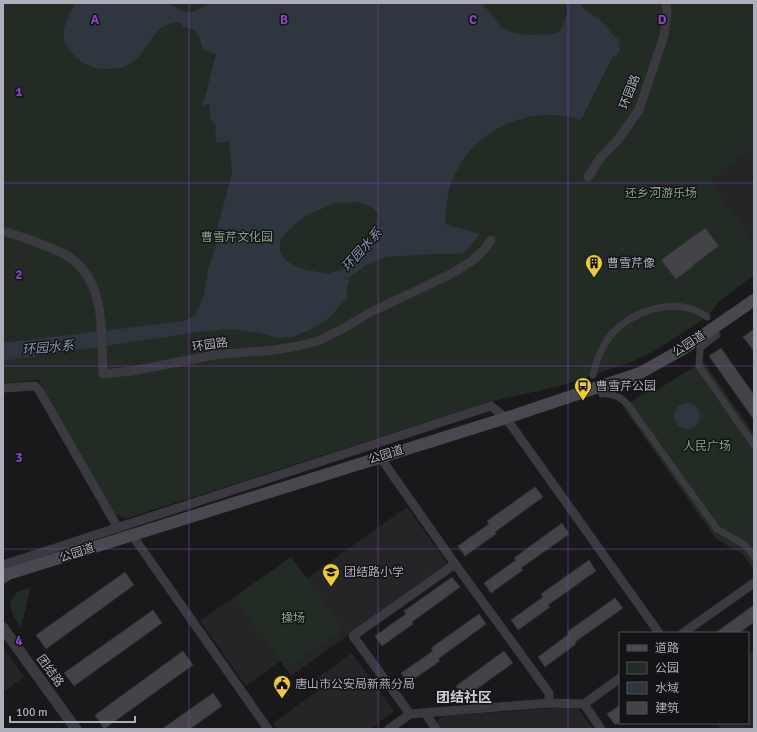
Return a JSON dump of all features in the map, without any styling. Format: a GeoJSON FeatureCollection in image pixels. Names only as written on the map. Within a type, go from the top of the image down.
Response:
{"type":"FeatureCollection","features":[{"type":"Feature","properties":{"kind":"main road","name":"公园道"},"geometry":{"type":"LineString","coordinates":[[3,577],[506,418],[640,372],[683,349],[754,300]]}},
{"type":"Feature","properties":{"kind":"street","name":"环园路"},"geometry":{"type":"LineString","coordinates":[[588,177],[601,157],[616,142],[639,110],[664,36],[667,12],[666,3]]}},
{"type":"Feature","properties":{"kind":"street","name":"环园路"},"geometry":{"type":"LineString","coordinates":[[3,230],[31,240],[78,263],[92,281],[101,319],[103,374],[132,372],[214,355],[274,350],[298,346],[318,340],[344,328],[369,313],[451,274],[472,261],[484,250],[491,240]]}},
{"type":"Feature","properties":{"kind":"street"},"geometry":{"type":"LineString","coordinates":[[593,375],[595,364],[611,335],[623,324],[636,316],[652,310],[670,307],[686,307],[698,310],[707,317]]}},
{"type":"Feature","properties":{"kind":"street"},"geometry":{"type":"LineString","coordinates":[[717,335],[700,348],[699,366],[754,445]]}},
{"type":"Feature","properties":{"kind":"street"},"geometry":{"type":"LineString","coordinates":[[3,388],[34,386],[39,390],[118,528]]}},
{"type":"Feature","properties":{"kind":"street"},"geometry":{"type":"LineString","coordinates":[[602,394],[609,393],[624,399],[717,529],[745,545],[754,557]]}},
{"type":"Feature","properties":{"kind":"street"},"geometry":{"type":"LineString","coordinates":[[3,565],[491,406],[506,418],[657,632]]}},
{"type":"Feature","properties":{"kind":"street"},"geometry":{"type":"LineString","coordinates":[[380,457],[548,693],[549,703]]}},
{"type":"Feature","properties":{"kind":"street"},"geometry":{"type":"LineString","coordinates":[[132,535],[268,729]]}},
{"type":"Feature","properties":{"kind":"street"},"geometry":{"type":"LineString","coordinates":[[410,714],[353,636],[455,564]]}},
{"type":"Feature","properties":{"kind":"street"},"geometry":{"type":"LineString","coordinates":[[684,632],[754,583]]}},
{"type":"Feature","properties":{"kind":"street","name":"团结路"},"geometry":{"type":"LineString","coordinates":[[3,628],[76,729]]}},
{"type":"Feature","properties":{"kind":"street"},"geometry":{"type":"LineString","coordinates":[[389,729],[410,714],[549,703],[584,704],[619,679]]}},
{"type":"Feature","properties":{"kind":"street"},"geometry":{"type":"LineString","coordinates":[[584,704],[601,729]]}},
{"type":"Feature","properties":{"kind":"street"},"geometry":{"type":"LineString","coordinates":[[425,713],[436,729]]}},
{"type":"Feature","properties":{"kind":"shaded area"},"geometry":{"type":"Polygon","coordinates":[[[754,148],[754,241],[711,181],[754,148]]]}},
{"type":"Feature","properties":{"kind":"shaded area","name":"团结路小学"},"geometry":{"type":"Polygon","coordinates":[[[407,507],[448,564],[291,676],[280,661],[246,686],[200,621],[291,557],[307,578],[407,507]]]}},
{"type":"Feature","properties":{"kind":"shaded area"},"geometry":{"type":"Polygon","coordinates":[[[3,647],[24,677],[3,692],[3,647]]]}},
{"type":"Feature","properties":{"kind":"shaded area"},"geometry":{"type":"Polygon","coordinates":[[[754,650],[754,729],[721,729],[717,724],[749,724],[749,653],[754,650]]]}},
{"type":"Feature","properties":{"kind":"shaded area"},"geometry":{"type":"Polygon","coordinates":[[[352,653],[394,711],[370,729],[277,729],[273,723],[320,689],[314,680],[352,653]]]}},
{"type":"Feature","properties":{"kind":"shaded area"},"geometry":{"type":"Polygon","coordinates":[[[571,707],[579,709],[593,729],[439,729],[436,722],[443,716],[571,707]]]}},
{"type":"Feature","properties":{"kind":"green space","name":"曹雪芹文化园"},"geometry":{"type":"Polygon","coordinates":[[[3,3],[754,3],[754,148],[711,181],[754,241],[754,275],[721,300],[707,317],[653,352],[634,361],[560,386],[489,402],[125,519],[112,512],[39,380],[3,383],[3,3]]]}},
{"type":"Feature","properties":{"kind":"green space","name":"人民广场"},"geometry":{"type":"Polygon","coordinates":[[[703,361],[754,434],[754,570],[743,554],[716,539],[623,407],[655,386],[657,390],[703,361]]]}},
{"type":"Feature","properties":{"kind":"green space","name":"操场"},"geometry":{"type":"Polygon","coordinates":[[[291,557],[343,629],[286,669],[235,597],[291,557]]]}},
{"type":"Feature","properties":{"kind":"green space"},"geometry":{"type":"Polygon","coordinates":[[[31,587],[21,627],[13,616],[10,603],[16,593],[31,587]]]}},
{"type":"Feature","properties":{"kind":"water"},"geometry":{"type":"Polygon","coordinates":[[[76,3],[168,3],[184,11],[193,12],[209,3],[482,3],[501,27],[514,33],[527,35],[552,34],[559,32],[567,13],[567,3],[580,3],[584,9],[599,19],[618,39],[620,49],[617,57],[613,56],[581,120],[563,116],[545,115],[528,117],[511,122],[495,130],[481,140],[468,153],[458,168],[452,181],[448,195],[445,217],[445,224],[480,234],[466,251],[461,254],[386,257],[366,265],[350,277],[347,286],[347,298],[329,318],[312,329],[292,337],[277,338],[260,333],[234,329],[206,331],[3,361],[3,343],[184,321],[195,316],[204,294],[208,270],[218,240],[215,236],[232,174],[229,141],[216,143],[215,125],[211,119],[209,103],[201,107],[216,54],[203,50],[198,34],[192,29],[183,27],[181,23],[171,24],[163,27],[157,32],[141,54],[128,65],[109,69],[92,67],[77,58],[65,43],[64,28],[76,3]],[[357,202],[335,203],[305,216],[280,240],[280,251],[285,260],[299,268],[327,274],[341,270],[356,258],[367,246],[375,228],[378,214],[371,206],[357,202]]]}},
{"type":"Feature","properties":{"kind":"water"},"geometry":{"type":"Polygon","coordinates":[[[687,403],[696,407],[700,416],[696,425],[687,429],[678,425],[674,416],[678,407],[687,403]]]}},
{"type":"Feature","properties":{"kind":"building"},"geometry":{"type":"Polygon","coordinates":[[[705,228],[719,246],[676,279],[661,260],[705,228]]]}},
{"type":"Feature","properties":{"kind":"building"},"geometry":{"type":"Polygon","coordinates":[[[754,329],[754,351],[743,337],[754,329]]]}},
{"type":"Feature","properties":{"kind":"building"},"geometry":{"type":"Polygon","coordinates":[[[721,348],[754,395],[754,420],[709,356],[721,348]]]}},
{"type":"Feature","properties":{"kind":"building"},"geometry":{"type":"Polygon","coordinates":[[[535,487],[543,497],[465,556],[458,546],[489,524],[487,521],[535,487]]]}},
{"type":"Feature","properties":{"kind":"building"},"geometry":{"type":"Polygon","coordinates":[[[562,523],[569,534],[521,568],[523,570],[491,593],[484,583],[516,560],[514,558],[562,523]]]}},
{"type":"Feature","properties":{"kind":"building"},"geometry":{"type":"Polygon","coordinates":[[[589,560],[596,571],[548,605],[550,607],[518,630],[511,620],[543,597],[541,594],[589,560]]]}},
{"type":"Feature","properties":{"kind":"building"},"geometry":{"type":"Polygon","coordinates":[[[125,572],[134,585],[46,649],[36,635],[125,572]]]}},
{"type":"Feature","properties":{"kind":"building"},"geometry":{"type":"Polygon","coordinates":[[[452,577],[460,587],[382,646],[375,636],[406,614],[404,611],[452,577]]]}},
{"type":"Feature","properties":{"kind":"building"},"geometry":{"type":"Polygon","coordinates":[[[615,598],[623,608],[575,642],[576,644],[545,667],[538,657],[569,634],[567,632],[615,598]]]}},
{"type":"Feature","properties":{"kind":"building"},"geometry":{"type":"Polygon","coordinates":[[[754,605],[754,622],[740,632],[716,632],[754,605]]]}},
{"type":"Feature","properties":{"kind":"building"},"geometry":{"type":"Polygon","coordinates":[[[153,610],[162,623],[74,686],[64,673],[153,610]]]}},
{"type":"Feature","properties":{"kind":"building"},"geometry":{"type":"Polygon","coordinates":[[[479,614],[486,624],[438,659],[440,661],[408,683],[401,673],[433,651],[431,648],[479,614]]]}},
{"type":"Feature","properties":{"kind":"building"},"geometry":{"type":"Polygon","coordinates":[[[183,651],[193,665],[104,729],[95,715],[183,651]]]}},
{"type":"Feature","properties":{"kind":"building"},"geometry":{"type":"Polygon","coordinates":[[[504,651],[513,663],[464,698],[456,686],[504,651]]]}},
{"type":"Feature","properties":{"kind":"building"},"geometry":{"type":"Polygon","coordinates":[[[213,693],[222,706],[190,729],[162,729],[213,693]]]}},
{"type":"Feature","properties":{"kind":"building"},"geometry":{"type":"Polygon","coordinates":[[[619,706],[619,723],[615,725],[607,714],[619,706]]]}},
{"type":"Feature","properties":{"kind":"waterway","name":"环园水系"},"geometry":{"type":"LineString","coordinates":[[348,267],[375,236]]}},
{"type":"Feature","properties":{"kind":"place","name":"曹雪芹像"},"geometry":{"type":"Point","coordinates":[594,278]}},
{"type":"Feature","properties":{"kind":"place","name":"曹雪芹公园"},"geometry":{"type":"Point","coordinates":[583,401]}},
{"type":"Feature","properties":{"kind":"place","name":"团结路小学"},"geometry":{"type":"Point","coordinates":[331,587]}},
{"type":"Feature","properties":{"kind":"place","name":"唐山市公安局新燕分局"},"geometry":{"type":"Point","coordinates":[282,699]}},
{"type":"Feature","properties":{"kind":"district","name":"团结社区"},"geometry":{"type":"Point","coordinates":[464,697]}},
{"type":"Feature","properties":{"kind":"park label","name":"还乡河游乐场"},"geometry":{"type":"Point","coordinates":[661,193]}}]}
